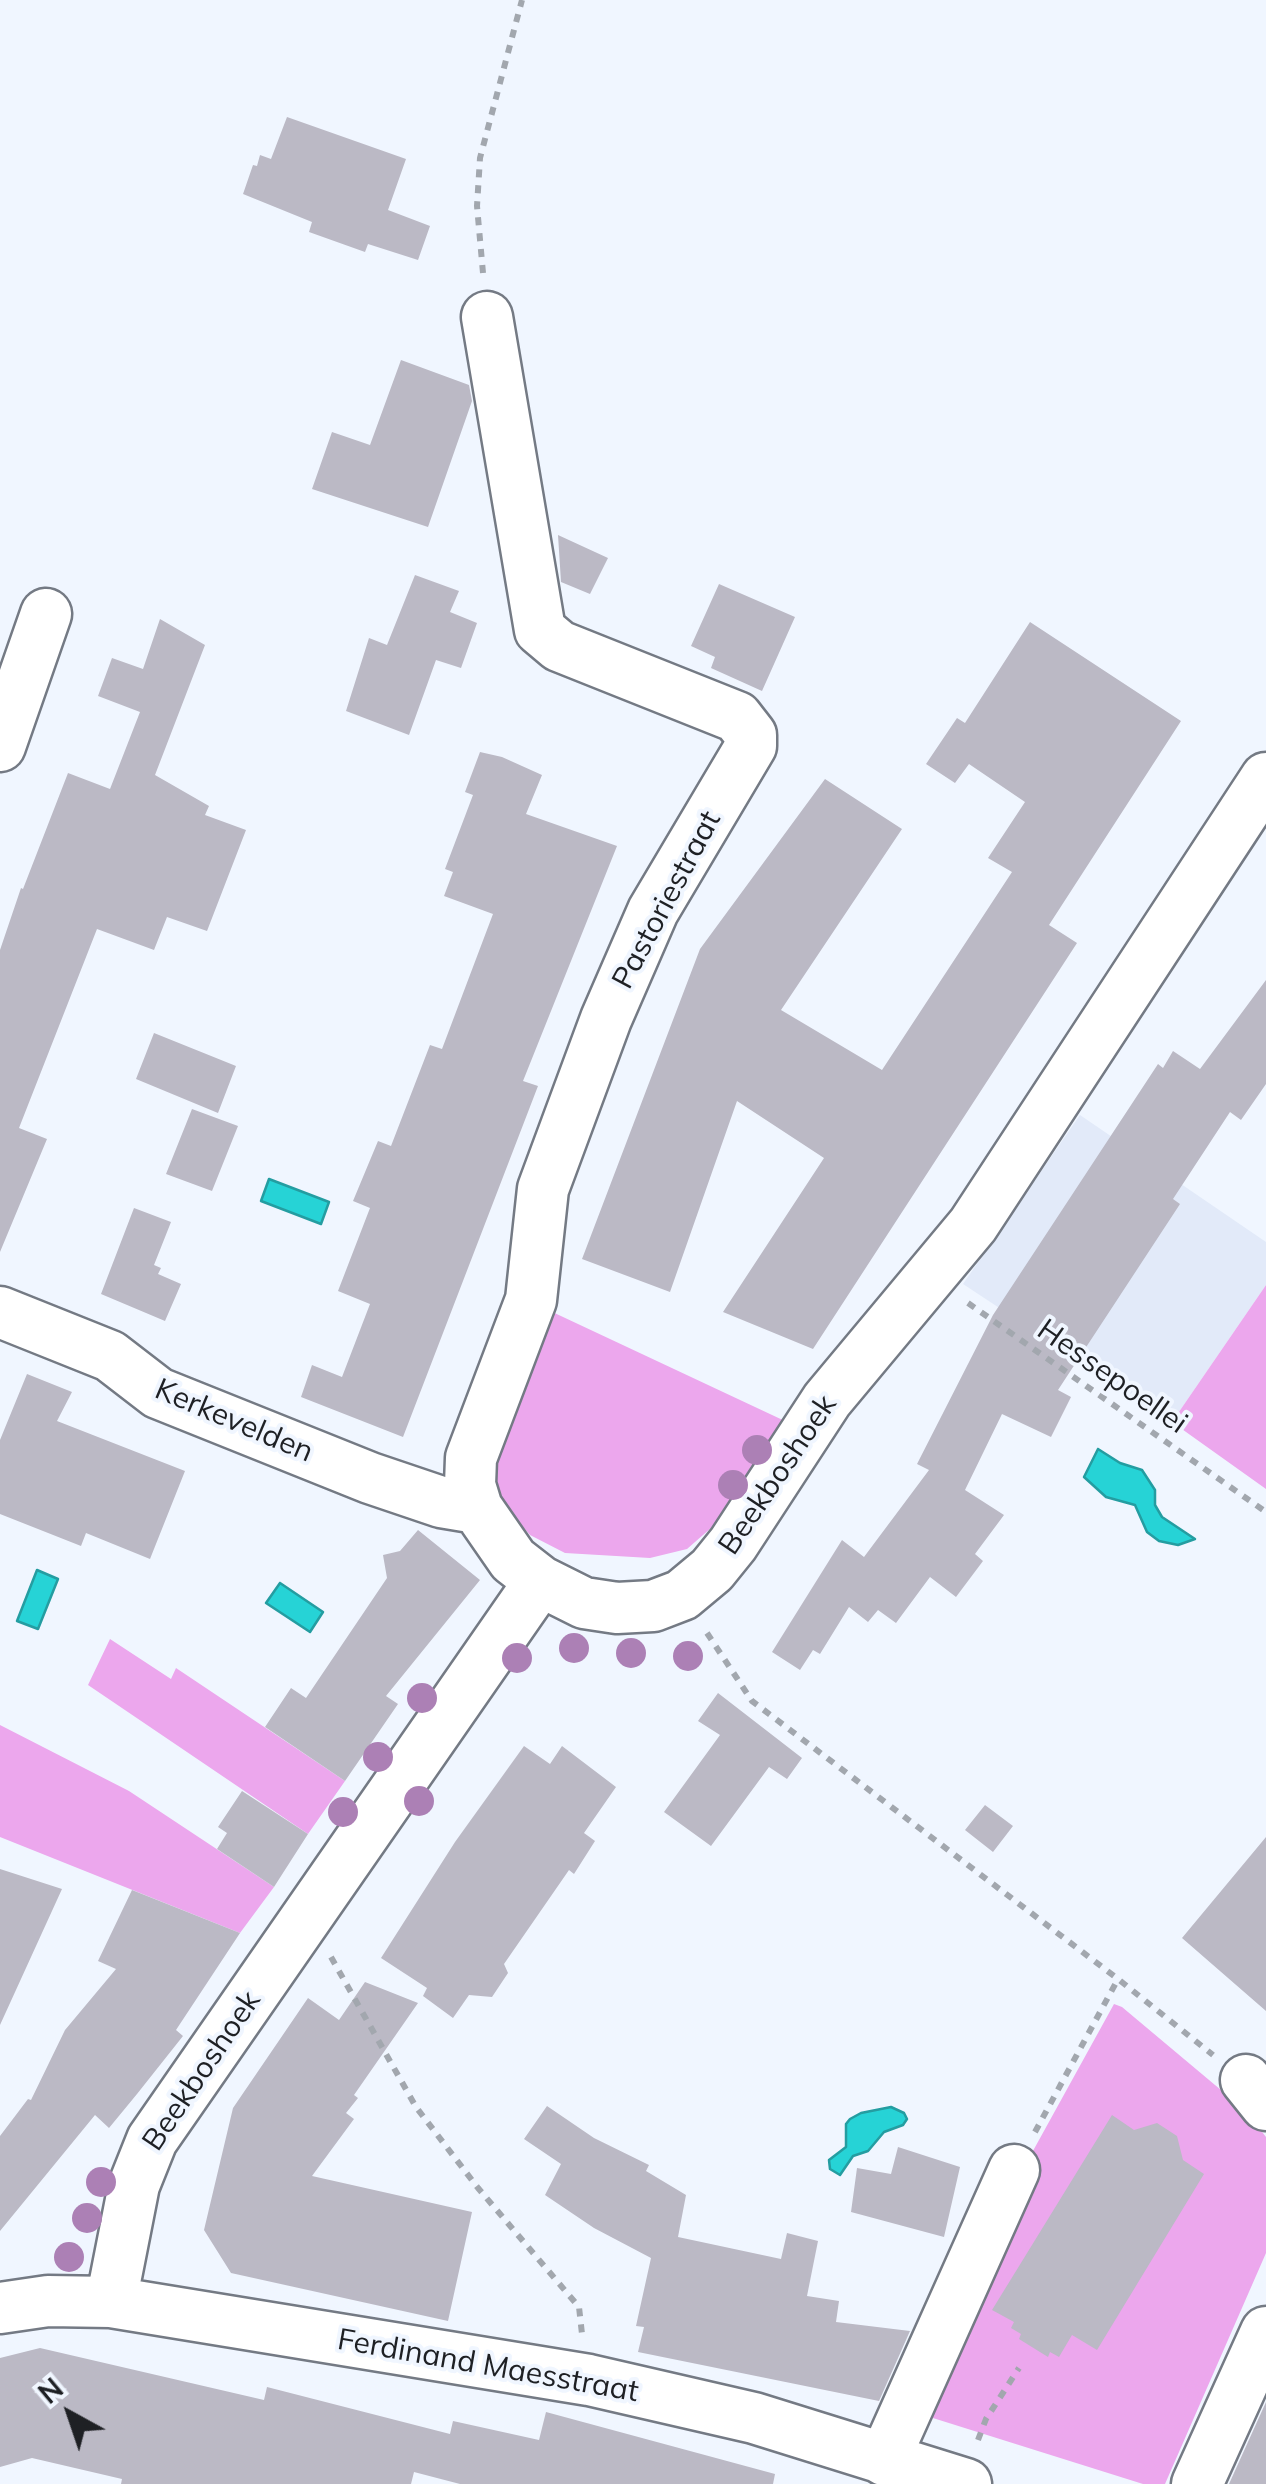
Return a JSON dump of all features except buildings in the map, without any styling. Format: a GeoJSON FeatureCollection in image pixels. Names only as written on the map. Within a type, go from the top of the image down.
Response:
{"type":"FeatureCollection","features":[{"type":"Feature","properties":{"kind":"street","name":"Pastoriestraat"},"geometry":{"type":"LineString","coordinates":[[487,317],[540,630],[558,646],[738,717],[752,735],[750,746],[653,912],[606,1019],[543,1189],[531,1300],[471,1458],[470,1485],[477,1508],[514,1560],[540,1581]]}},
{"type":"Feature","properties":{"kind":"street"},"geometry":{"type":"LineString","coordinates":[[1,739],[46,614]]}},
{"type":"Feature","properties":{"kind":"street","name":"Beekboshoek"},"geometry":{"type":"LineString","coordinates":[[111,2302],[134,2185],[152,2140],[540,1581],[584,1603],[617,1608],[653,1606],[682,1595],[712,1570],[734,1544],[827,1400],[973,1225],[1266,778]]}},
{"type":"Feature","properties":{"kind":"street","name":"Kerkevelden"},"geometry":{"type":"LineString","coordinates":[[0,1312],[110,1356],[158,1393],[370,1478],[441,1502],[477,1508]]}},
{"type":"Feature","properties":{"kind":"street"},"geometry":{"type":"LineString","coordinates":[[884,2460],[1014,2170]]}},
{"type":"Feature","properties":{"kind":"street","name":"Ferdinand Maesstraat"},"geometry":{"type":"LineString","coordinates":[[0,2308],[48,2301],[111,2302],[588,2380],[754,2418],[884,2460],[972,2462]]}},
{"type":"Feature","properties":{"kind":"street"},"geometry":{"type":"LineString","coordinates":[[1197,2484],[1266,2332]]}},
{"type":"Feature","properties":{"kind":"path"},"geometry":{"type":"LineString","coordinates":[[487,317],[476,206],[480,158],[522,0]]}},
{"type":"Feature","properties":{"kind":"path","name":"Hessepoellei"},"geometry":{"type":"LineString","coordinates":[[932,1278],[1266,1512]]}},
{"type":"Feature","properties":{"kind":"path"},"geometry":{"type":"LineString","coordinates":[[682,1595],[752,1701],[1118,1979],[1256,2092]]}},
{"type":"Feature","properties":{"kind":"path"},"geometry":{"type":"LineString","coordinates":[[308,1914],[416,2107],[579,2308],[588,2380]]}},
{"type":"Feature","properties":{"kind":"path"},"geometry":{"type":"LineString","coordinates":[[1014,2170],[1118,1979]]}},
{"type":"Feature","properties":{"kind":"path"},"geometry":{"type":"LineString","coordinates":[[972,2462],[986,2419],[1019,2368]]}},
{"type":"Feature","properties":{"kind":"shaded area"},"geometry":{"type":"Polygon","coordinates":[[[1080,1115],[1266,1242],[1266,1285],[1172,1422],[963,1284],[1080,1115]]]}},
{"type":"Feature","properties":{"kind":"shaded area"},"geometry":{"type":"Polygon","coordinates":[[[1266,1285],[1266,1489],[1172,1422],[1266,1285]]]}},
{"type":"Feature","properties":{"kind":"shaded area"},"geometry":{"type":"Polygon","coordinates":[[[546,1309],[787,1422],[711,1528],[687,1549],[650,1558],[565,1553],[530,1535],[500,1501],[493,1457],[546,1309]]]}},
{"type":"Feature","properties":{"kind":"shaded area"},"geometry":{"type":"Polygon","coordinates":[[[110,1639],[171,1679],[176,1668],[345,1781],[308,1834],[88,1685],[110,1639]]]}},
{"type":"Feature","properties":{"kind":"shaded area"},"geometry":{"type":"Polygon","coordinates":[[[0,1725],[129,1791],[274,1887],[240,1933],[0,1837],[0,1725]]]}},
{"type":"Feature","properties":{"kind":"shaded area"},"geometry":{"type":"Polygon","coordinates":[[[1114,2004],[1246,2111],[1266,2137],[1266,2253],[1165,2484],[1143,2484],[917,2413],[1023,2169],[1114,2004]]]}},
{"type":"Feature","properties":{"kind":"water"},"geometry":{"type":"Polygon","coordinates":[[[269,1179],[329,1202],[321,1224],[261,1201],[269,1179]]]}},
{"type":"Feature","properties":{"kind":"water"},"geometry":{"type":"Polygon","coordinates":[[[1098,1449],[1120,1463],[1142,1470],[1155,1490],[1155,1505],[1162,1517],[1195,1539],[1178,1545],[1159,1541],[1147,1532],[1135,1505],[1106,1497],[1084,1477],[1098,1449]]]}},
{"type":"Feature","properties":{"kind":"water"},"geometry":{"type":"Polygon","coordinates":[[[37,1570],[58,1579],[38,1629],[17,1621],[37,1570]]]}},
{"type":"Feature","properties":{"kind":"water"},"geometry":{"type":"Polygon","coordinates":[[[280,1583],[323,1612],[310,1632],[266,1603],[280,1583]]]}},
{"type":"Feature","properties":{"kind":"water"},"geometry":{"type":"Polygon","coordinates":[[[891,2107],[904,2113],[907,2119],[903,2125],[884,2132],[868,2151],[853,2156],[840,2175],[830,2169],[829,2160],[846,2147],[846,2124],[850,2119],[891,2107]]]}}]}
